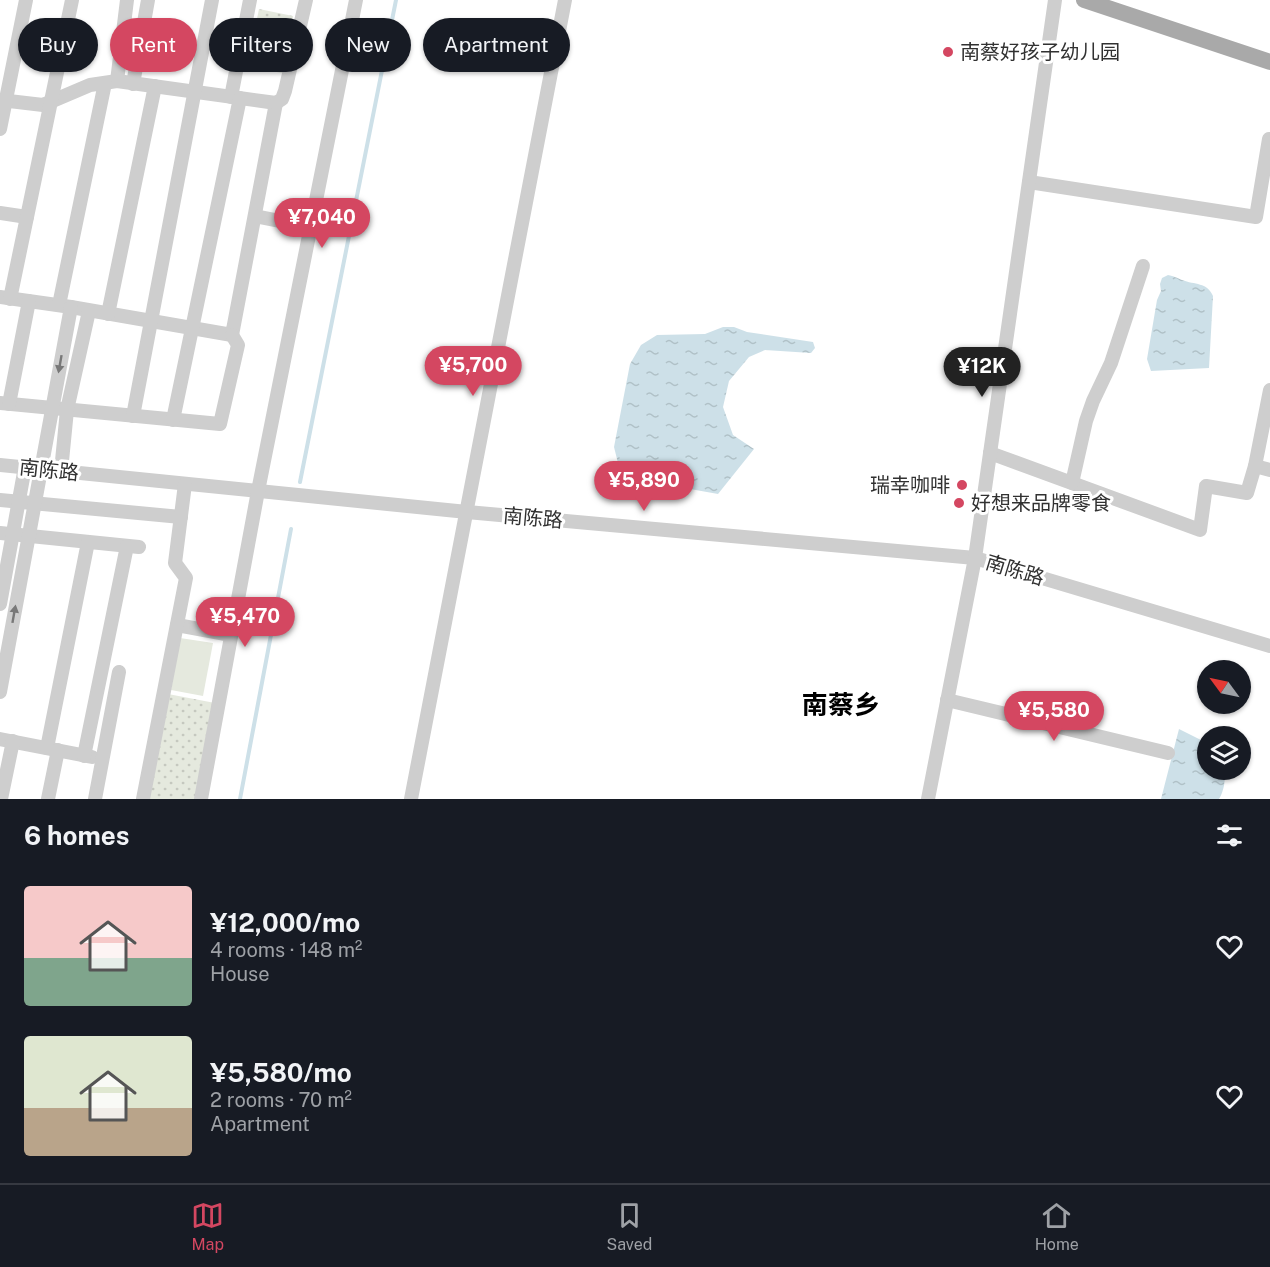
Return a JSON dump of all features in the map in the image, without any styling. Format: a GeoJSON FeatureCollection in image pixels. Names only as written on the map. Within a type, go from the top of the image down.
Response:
{"type":"FeatureCollection","features":[{"type":"Feature","properties":{"kind":"main road"},"geometry":{"type":"LineString","coordinates":[[1084,0],[1270,62]]}},
{"type":"Feature","properties":{"kind":"street"},"geometry":{"type":"LineString","coordinates":[[0,129],[3,100],[26,0]]}},
{"type":"Feature","properties":{"kind":"street"},"geometry":{"type":"LineString","coordinates":[[29,301],[4,404],[219,424],[238,345],[231,335],[65,306],[29,301],[3,298],[27,217],[72,0]]}},
{"type":"Feature","properties":{"kind":"street"},"geometry":{"type":"LineString","coordinates":[[0,692],[52,408],[65,306],[127,0]]}},
{"type":"Feature","properties":{"kind":"street"},"geometry":{"type":"LineString","coordinates":[[133,84],[148,0]]}},
{"type":"Feature","properties":{"kind":"street"},"geometry":{"type":"LineString","coordinates":[[133,416],[212,0]]}},
{"type":"Feature","properties":{"kind":"street"},"geometry":{"type":"LineString","coordinates":[[173,420],[236,97],[250,0]]}},
{"type":"Feature","properties":{"kind":"street"},"geometry":{"type":"LineString","coordinates":[[3,100],[44,105],[90,85],[111,82],[276,103],[282,99],[285,91],[306,0]]}},
{"type":"Feature","properties":{"kind":"street"},"geometry":{"type":"LineString","coordinates":[[201,799],[258,492],[356,0]]}},
{"type":"Feature","properties":{"kind":"street"},"geometry":{"type":"LineString","coordinates":[[411,799],[565,0]]}},
{"type":"Feature","properties":{"kind":"street"},"geometry":{"type":"LineString","coordinates":[[928,799],[975,558],[1055,0]]}},
{"type":"Feature","properties":{"kind":"street"},"geometry":{"type":"LineString","coordinates":[[108,314],[155,86]]}},
{"type":"Feature","properties":{"kind":"street"},"geometry":{"type":"LineString","coordinates":[[231,335],[276,103]]}},
{"type":"Feature","properties":{"kind":"street"},"geometry":{"type":"LineString","coordinates":[[1029,182],[1256,217],[1269,139]]}},
{"type":"Feature","properties":{"kind":"street"},"geometry":{"type":"LineString","coordinates":[[0,213],[27,217]]}},
{"type":"Feature","properties":{"kind":"street"},"geometry":{"type":"LineString","coordinates":[[255,216],[310,226]]}},
{"type":"Feature","properties":{"kind":"street"},"geometry":{"type":"LineString","coordinates":[[1072,483],[1086,421],[1111,363],[1143,266]]}},
{"type":"Feature","properties":{"kind":"street"},"geometry":{"type":"LineString","coordinates":[[61,471],[67,410],[89,310]]}},
{"type":"Feature","properties":{"kind":"street"},"geometry":{"type":"LineString","coordinates":[[990,453],[1200,530],[1206,486],[1247,493],[1255,466],[1270,390]]}},
{"type":"Feature","properties":{"kind":"street","name":"南陈路"},"geometry":{"type":"LineString","coordinates":[[0,465],[467,512],[975,558],[1270,646]]}},
{"type":"Feature","properties":{"kind":"street"},"geometry":{"type":"LineString","coordinates":[[1255,466],[1270,470]]}},
{"type":"Feature","properties":{"kind":"street"},"geometry":{"type":"LineString","coordinates":[[0,604],[6,534],[19,502],[25,467]]}},
{"type":"Feature","properties":{"kind":"street"},"geometry":{"type":"LineString","coordinates":[[143,799],[186,578],[175,563],[185,484]]}},
{"type":"Feature","properties":{"kind":"street"},"geometry":{"type":"LineString","coordinates":[[0,500],[181,517]]}},
{"type":"Feature","properties":{"kind":"street"},"geometry":{"type":"LineString","coordinates":[[6,534],[133,546],[84,756]]}},
{"type":"Feature","properties":{"kind":"street"},"geometry":{"type":"LineString","coordinates":[[48,799],[53,749],[88,542]]}},
{"type":"Feature","properties":{"kind":"street"},"geometry":{"type":"LineString","coordinates":[[177,626],[231,636]]}},
{"type":"Feature","properties":{"kind":"street"},"geometry":{"type":"LineString","coordinates":[[95,799],[119,672]]}},
{"type":"Feature","properties":{"kind":"street"},"geometry":{"type":"LineString","coordinates":[[947,700],[1168,753]]}},
{"type":"Feature","properties":{"kind":"street"},"geometry":{"type":"LineString","coordinates":[[1,799],[7,740],[102,759]]}},
{"type":"Feature","properties":{"kind":"shaded area"},"geometry":{"type":"Polygon","coordinates":[[[259,9],[293,16],[293,18],[257,18],[259,9]]]}},
{"type":"Feature","properties":{"kind":"shaded area"},"geometry":{"type":"Polygon","coordinates":[[[180,638],[213,643],[203,696],[171,690],[180,638]]]}},
{"type":"Feature","properties":{"kind":"shaded area"},"geometry":{"type":"Polygon","coordinates":[[[168,694],[215,703],[196,799],[147,799],[168,694]]]}},
{"type":"Feature","properties":{"kind":"water"},"geometry":{"type":"Polygon","coordinates":[[[1168,275],[1204,286],[1213,296],[1209,368],[1151,371],[1147,359],[1157,300],[1161,291],[1162,278],[1168,275]]]}},
{"type":"Feature","properties":{"kind":"water"},"geometry":{"type":"Polygon","coordinates":[[[723,327],[734,327],[747,332],[813,342],[815,348],[811,353],[765,350],[749,357],[729,381],[723,407],[733,435],[754,449],[718,494],[629,478],[619,467],[614,447],[630,364],[641,345],[657,335],[705,334],[723,327]]]}},
{"type":"Feature","properties":{"kind":"water"},"geometry":{"type":"Polygon","coordinates":[[[1179,729],[1197,738],[1197,780],[1225,780],[1224,785],[1219,799],[1161,799],[1179,729]]]}},
{"type":"Feature","properties":{"kind":"waterway"},"geometry":{"type":"LineString","coordinates":[[300,482],[396,0]]}},
{"type":"Feature","properties":{"kind":"waterway"},"geometry":{"type":"LineString","coordinates":[[240,799],[291,529]]}},
{"type":"Feature","properties":{"kind":"place","name":"南蔡好孩子幼儿园"},"geometry":{"type":"Point","coordinates":[948,52]}},
{"type":"Feature","properties":{"kind":"place","name":"瑞幸咖啡"},"geometry":{"type":"Point","coordinates":[962,485]}},
{"type":"Feature","properties":{"kind":"place","name":"好想来品牌零食"},"geometry":{"type":"Point","coordinates":[959,503]}},
{"type":"Feature","properties":{"kind":"district","name":"南蔡乡"},"geometry":{"type":"Point","coordinates":[841,704]}}]}
